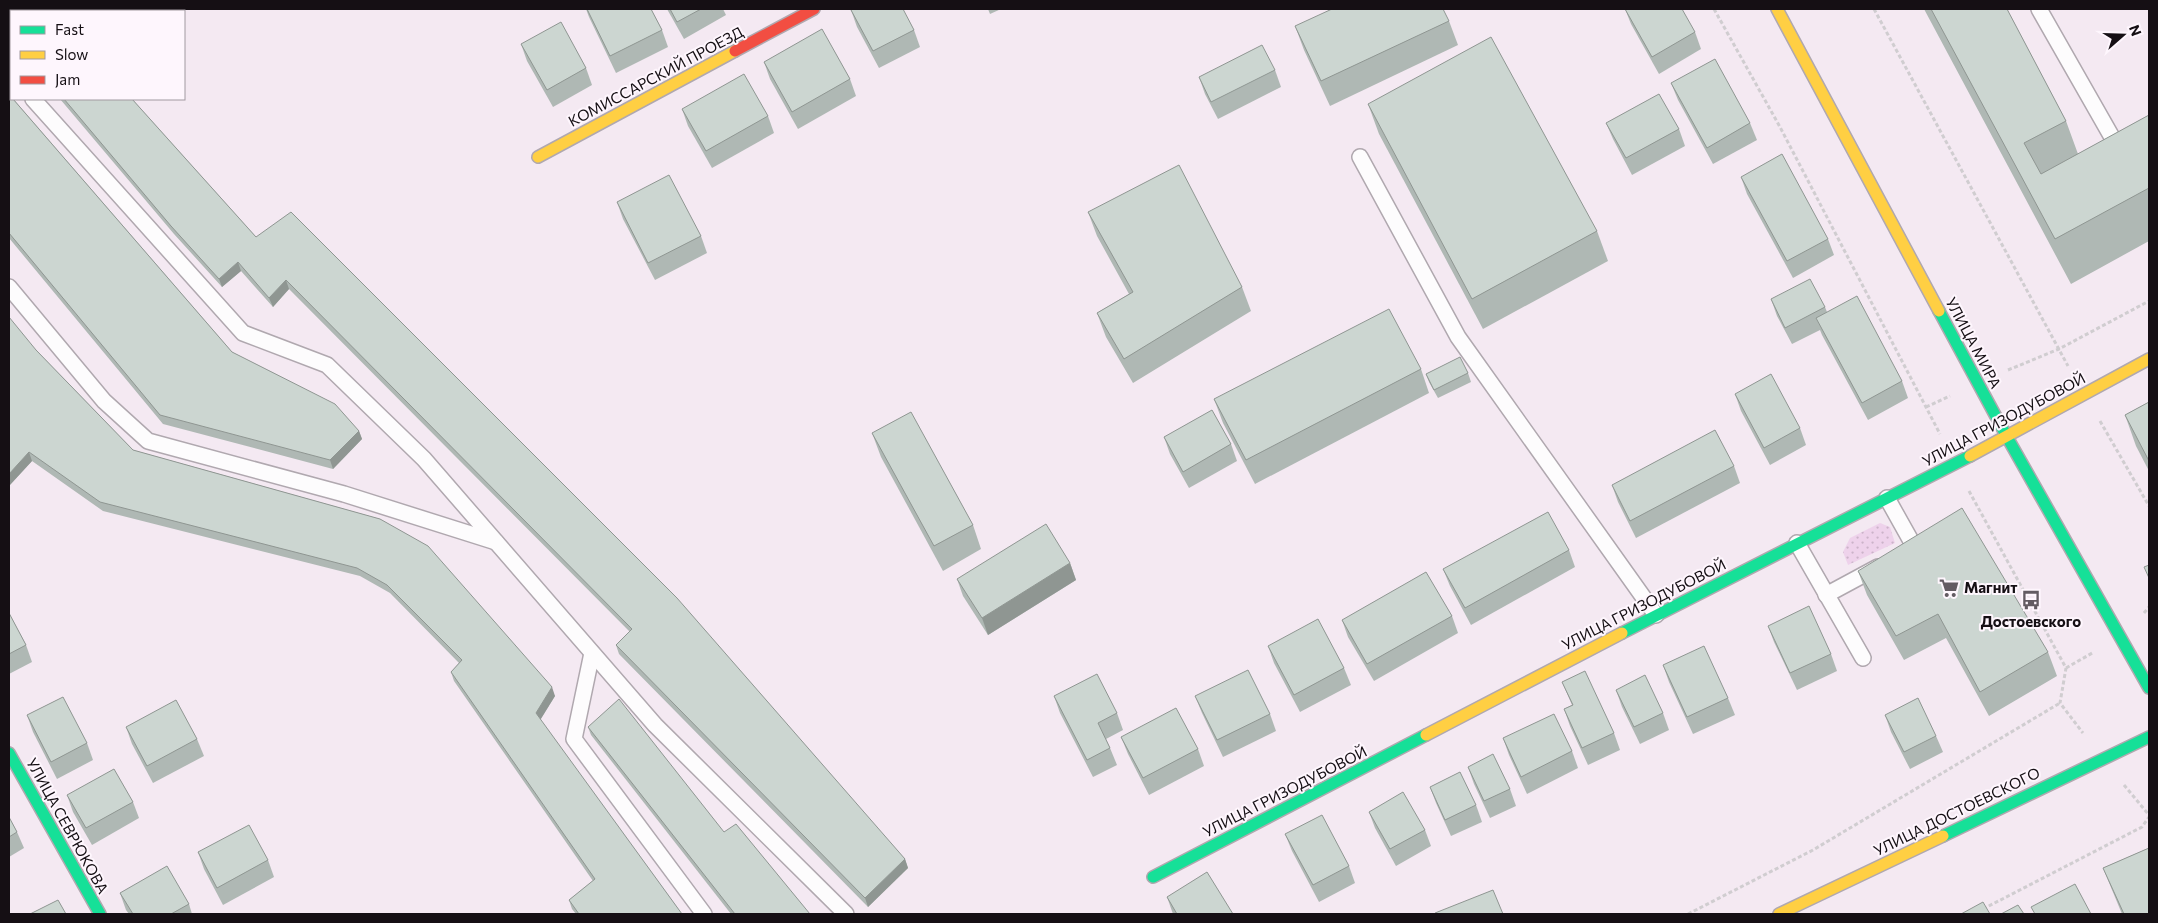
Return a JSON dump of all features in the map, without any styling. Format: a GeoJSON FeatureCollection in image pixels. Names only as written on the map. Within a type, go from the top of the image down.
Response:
{"type":"FeatureCollection","features":[{"type":"Feature","properties":{"kind":"street","name":"КОМИССАРСКИЙ ПРОЕЗД"},"geometry":{"type":"LineString","coordinates":[[538,157],[814,9]]}},
{"type":"Feature","properties":{"kind":"street","name":"УЛИЦА МИРА"},"geometry":{"type":"LineString","coordinates":[[1777,9],[2007,437],[2149,688]]}},
{"type":"Feature","properties":{"kind":"street","name":"УЛИЦА ГРИЗОДУБОВОЙ"},"geometry":{"type":"LineString","coordinates":[[1153,877],[1656,615],[2007,437],[2149,359]]}},
{"type":"Feature","properties":{"kind":"street","name":"УЛИЦА ДОСТОЕВСКОГО"},"geometry":{"type":"LineString","coordinates":[[1779,914],[2149,737]]}},
{"type":"Feature","properties":{"kind":"street","name":"УЛИЦА СЕВРЮКОВА"},"geometry":{"type":"LineString","coordinates":[[9,753],[100,914]]}},
{"type":"Feature","properties":{"kind":"lane"},"geometry":{"type":"LineString","coordinates":[[2039,9],[2117,146],[2149,130]]}},
{"type":"Feature","properties":{"kind":"lane"},"geometry":{"type":"LineString","coordinates":[[34,100],[243,333],[327,365],[424,459],[655,725],[846,914]]}},
{"type":"Feature","properties":{"kind":"lane"},"geometry":{"type":"LineString","coordinates":[[1360,157],[1458,336],[1656,615]]}},
{"type":"Feature","properties":{"kind":"lane"},"geometry":{"type":"LineString","coordinates":[[9,287],[104,401],[148,441],[344,494],[496,542]]}},
{"type":"Feature","properties":{"kind":"lane"},"geometry":{"type":"LineString","coordinates":[[1887,498],[1915,548]]}},
{"type":"Feature","properties":{"kind":"lane"},"geometry":{"type":"LineString","coordinates":[[1826,594],[1929,540]]}},
{"type":"Feature","properties":{"kind":"lane"},"geometry":{"type":"LineString","coordinates":[[1797,543],[1863,658]]}},
{"type":"Feature","properties":{"kind":"lane"},"geometry":{"type":"LineString","coordinates":[[592,653],[574,739],[704,914]]}},
{"type":"Feature","properties":{"kind":"path"},"geometry":{"type":"LineString","coordinates":[[1714,9],[1780,127],[1955,463],[2066,668],[2060,703],[2149,816],[2142,827],[1982,910]]}},
{"type":"Feature","properties":{"kind":"path"},"geometry":{"type":"LineString","coordinates":[[1874,9],[2084,394],[2149,506]]}},
{"type":"Feature","properties":{"kind":"path"},"geometry":{"type":"LineString","coordinates":[[2060,349],[2149,302]]}},
{"type":"Feature","properties":{"kind":"path"},"geometry":{"type":"LineString","coordinates":[[1688,914],[1813,850],[2060,703]]}},
{"type":"Feature","properties":{"kind":"shaded area"},"geometry":{"type":"Polygon","coordinates":[[[1880,523],[1890,527],[1895,543],[1848,565],[1843,552],[1850,538],[1880,523]]]}},
{"type":"Feature","properties":{"kind":"building"},"geometry":{"type":"Polygon","coordinates":[[[9,9],[53,10],[10,10],[10,34],[9,9]]]}},
{"type":"Feature","properties":{"kind":"building"},"geometry":{"type":"Polygon","coordinates":[[[587,9],[651,9],[662,30],[610,56],[587,9]]]}},
{"type":"Feature","properties":{"kind":"building"},"geometry":{"type":"Polygon","coordinates":[[[670,9],[701,9],[677,22],[670,9]]]}},
{"type":"Feature","properties":{"kind":"building"},"geometry":{"type":"Polygon","coordinates":[[[903,9],[914,30],[873,51],[851,10],[903,9]]]}},
{"type":"Feature","properties":{"kind":"building"},"geometry":{"type":"Polygon","coordinates":[[[1332,9],[1443,9],[1449,21],[1321,81],[1295,26],[1332,9]]]}},
{"type":"Feature","properties":{"kind":"building"},"geometry":{"type":"Polygon","coordinates":[[[1625,9],[1682,9],[1695,32],[1652,57],[1625,9]]]}},
{"type":"Feature","properties":{"kind":"building"},"geometry":{"type":"Polygon","coordinates":[[[1931,9],[2007,9],[2066,121],[2024,143],[2041,174],[2149,115],[2149,188],[2055,239],[1931,9]]]}},
{"type":"Feature","properties":{"kind":"building"},"geometry":{"type":"Polygon","coordinates":[[[561,22],[586,68],[547,90],[521,44],[561,22]]]}},
{"type":"Feature","properties":{"kind":"building"},"geometry":{"type":"Polygon","coordinates":[[[822,29],[850,79],[792,112],[764,62],[822,29]]]}},
{"type":"Feature","properties":{"kind":"building"},"geometry":{"type":"Polygon","coordinates":[[[1491,37],[1597,231],[1472,299],[1368,104],[1491,37]]]}},
{"type":"Feature","properties":{"kind":"building"},"geometry":{"type":"Polygon","coordinates":[[[1262,45],[1275,70],[1211,102],[1199,77],[1262,45]]]}},
{"type":"Feature","properties":{"kind":"building"},"geometry":{"type":"Polygon","coordinates":[[[1715,59],[1750,123],[1707,148],[1671,83],[1715,59]]]}},
{"type":"Feature","properties":{"kind":"building"},"geometry":{"type":"Polygon","coordinates":[[[744,74],[768,116],[706,151],[682,109],[744,74]]]}},
{"type":"Feature","properties":{"kind":"building"},"geometry":{"type":"Polygon","coordinates":[[[9,94],[10,100],[14,100],[232,352],[335,404],[359,431],[330,460],[160,415],[9,233],[9,94]]]}},
{"type":"Feature","properties":{"kind":"building"},"geometry":{"type":"Polygon","coordinates":[[[1659,94],[1679,129],[1626,158],[1606,123],[1659,94]]]}},
{"type":"Feature","properties":{"kind":"building"},"geometry":{"type":"Polygon","coordinates":[[[65,100],[133,100],[256,237],[291,212],[677,598],[905,859],[865,898],[616,645],[632,629],[286,280],[269,298],[238,262],[219,279],[171,226],[65,100]]]}},
{"type":"Feature","properties":{"kind":"building"},"geometry":{"type":"Polygon","coordinates":[[[1782,154],[1828,239],[1787,261],[1741,177],[1782,154]]]}},
{"type":"Feature","properties":{"kind":"building"},"geometry":{"type":"Polygon","coordinates":[[[1179,165],[1242,287],[1124,359],[1097,313],[1133,292],[1088,212],[1179,165]]]}},
{"type":"Feature","properties":{"kind":"building"},"geometry":{"type":"Polygon","coordinates":[[[669,175],[701,236],[648,263],[617,202],[669,175]]]}},
{"type":"Feature","properties":{"kind":"building"},"geometry":{"type":"Polygon","coordinates":[[[1810,279],[1825,307],[1785,328],[1771,299],[1810,279]]]}},
{"type":"Feature","properties":{"kind":"building"},"geometry":{"type":"Polygon","coordinates":[[[1857,296],[1902,381],[1862,403],[1816,318],[1857,296]]]}},
{"type":"Feature","properties":{"kind":"building"},"geometry":{"type":"Polygon","coordinates":[[[1389,309],[1421,369],[1246,460],[1214,399],[1389,309]]]}},
{"type":"Feature","properties":{"kind":"building"},"geometry":{"type":"Polygon","coordinates":[[[9,317],[36,350],[133,450],[380,519],[428,546],[552,687],[536,713],[682,914],[579,914],[569,900],[595,879],[451,672],[462,660],[387,585],[357,568],[100,502],[29,452],[9,474],[9,317]]]}},
{"type":"Feature","properties":{"kind":"building"},"geometry":{"type":"Polygon","coordinates":[[[1460,357],[1468,373],[1434,390],[1426,374],[1460,357]]]}},
{"type":"Feature","properties":{"kind":"building"},"geometry":{"type":"Polygon","coordinates":[[[1771,374],[1800,428],[1764,448],[1735,394],[1771,374]]]}},
{"type":"Feature","properties":{"kind":"building"},"geometry":{"type":"Polygon","coordinates":[[[2149,402],[2149,461],[2125,415],[2149,402]]]}},
{"type":"Feature","properties":{"kind":"building"},"geometry":{"type":"Polygon","coordinates":[[[1212,410],[1231,444],[1183,472],[1164,437],[1212,410]]]}},
{"type":"Feature","properties":{"kind":"building"},"geometry":{"type":"Polygon","coordinates":[[[911,412],[973,525],[934,546],[872,433],[911,412]]]}},
{"type":"Feature","properties":{"kind":"building"},"geometry":{"type":"Polygon","coordinates":[[[1715,430],[1734,466],[1630,521],[1612,485],[1715,430]]]}},
{"type":"Feature","properties":{"kind":"building"},"geometry":{"type":"Polygon","coordinates":[[[1962,508],[2048,652],[1980,692],[1938,614],[1896,636],[1858,571],[1962,508]]]}},
{"type":"Feature","properties":{"kind":"building"},"geometry":{"type":"Polygon","coordinates":[[[1548,512],[1569,550],[1465,608],[1443,569],[1548,512]]]}},
{"type":"Feature","properties":{"kind":"building"},"geometry":{"type":"Polygon","coordinates":[[[1046,524],[1070,563],[982,618],[957,579],[1046,524]]]}},
{"type":"Feature","properties":{"kind":"building"},"geometry":{"type":"Polygon","coordinates":[[[2149,565],[2149,578],[2144,567],[2149,565]]]}},
{"type":"Feature","properties":{"kind":"building"},"geometry":{"type":"Polygon","coordinates":[[[1426,572],[1452,616],[1367,664],[1342,620],[1426,572]]]}},
{"type":"Feature","properties":{"kind":"building"},"geometry":{"type":"Polygon","coordinates":[[[1809,606],[1831,654],[1790,673],[1768,626],[1809,606]]]}},
{"type":"Feature","properties":{"kind":"building"},"geometry":{"type":"Polygon","coordinates":[[[9,613],[26,645],[9,654],[9,613]]]}},
{"type":"Feature","properties":{"kind":"building"},"geometry":{"type":"Polygon","coordinates":[[[1318,619],[1344,668],[1294,695],[1268,646],[1318,619]]]}},
{"type":"Feature","properties":{"kind":"building"},"geometry":{"type":"Polygon","coordinates":[[[1704,646],[1728,698],[1687,717],[1663,665],[1704,646]]]}},
{"type":"Feature","properties":{"kind":"building"},"geometry":{"type":"Polygon","coordinates":[[[1248,670],[1270,714],[1217,740],[1195,696],[1248,670]]]}},
{"type":"Feature","properties":{"kind":"building"},"geometry":{"type":"Polygon","coordinates":[[[1585,671],[1614,733],[1582,748],[1564,709],[1573,705],[1562,682],[1585,671]]]}},
{"type":"Feature","properties":{"kind":"building"},"geometry":{"type":"Polygon","coordinates":[[[1097,674],[1117,713],[1098,723],[1110,748],[1087,760],[1054,696],[1097,674]]]}},
{"type":"Feature","properties":{"kind":"building"},"geometry":{"type":"Polygon","coordinates":[[[1645,675],[1663,713],[1634,727],[1616,690],[1645,675]]]}},
{"type":"Feature","properties":{"kind":"building"},"geometry":{"type":"Polygon","coordinates":[[[63,697],[87,743],[51,762],[27,715],[63,697]]]}},
{"type":"Feature","properties":{"kind":"building"},"geometry":{"type":"Polygon","coordinates":[[[1918,698],[1936,736],[1904,752],[1885,715],[1918,698]]]}},
{"type":"Feature","properties":{"kind":"building"},"geometry":{"type":"Polygon","coordinates":[[[619,699],[724,832],[736,824],[810,914],[735,914],[588,727],[619,699]]]}},
{"type":"Feature","properties":{"kind":"building"},"geometry":{"type":"Polygon","coordinates":[[[176,700],[197,739],[147,766],[126,727],[176,700]]]}},
{"type":"Feature","properties":{"kind":"building"},"geometry":{"type":"Polygon","coordinates":[[[1176,708],[1198,749],[1143,778],[1121,737],[1176,708]]]}},
{"type":"Feature","properties":{"kind":"building"},"geometry":{"type":"Polygon","coordinates":[[[1554,714],[1572,751],[1521,777],[1503,738],[1554,714]]]}},
{"type":"Feature","properties":{"kind":"building"},"geometry":{"type":"Polygon","coordinates":[[[1493,754],[1510,789],[1484,801],[1468,767],[1493,754]]]}},
{"type":"Feature","properties":{"kind":"building"},"geometry":{"type":"Polygon","coordinates":[[[114,769],[133,802],[86,828],[67,795],[114,769]]]}},
{"type":"Feature","properties":{"kind":"building"},"geometry":{"type":"Polygon","coordinates":[[[1460,772],[1476,805],[1445,820],[1430,787],[1460,772]]]}},
{"type":"Feature","properties":{"kind":"building"},"geometry":{"type":"Polygon","coordinates":[[[1403,792],[1425,830],[1390,849],[1369,812],[1403,792]]]}},
{"type":"Feature","properties":{"kind":"building"},"geometry":{"type":"Polygon","coordinates":[[[1322,815],[1349,866],[1313,885],[1285,834],[1322,815]]]}},
{"type":"Feature","properties":{"kind":"building"},"geometry":{"type":"Polygon","coordinates":[[[9,817],[17,832],[9,837],[9,817]]]}},
{"type":"Feature","properties":{"kind":"building"},"geometry":{"type":"Polygon","coordinates":[[[249,825],[268,860],[217,888],[198,852],[249,825]]]}},
{"type":"Feature","properties":{"kind":"building"},"geometry":{"type":"Polygon","coordinates":[[[2149,848],[2149,913],[2124,914],[2103,868],[2149,848]]]}},
{"type":"Feature","properties":{"kind":"building"},"geometry":{"type":"Polygon","coordinates":[[[167,866],[189,904],[171,914],[133,914],[120,893],[167,866]]]}},
{"type":"Feature","properties":{"kind":"building"},"geometry":{"type":"Polygon","coordinates":[[[1207,872],[1233,914],[1177,914],[1167,897],[1207,872]]]}},
{"type":"Feature","properties":{"kind":"building"},"geometry":{"type":"Polygon","coordinates":[[[2075,884],[2091,914],[2035,914],[2031,907],[2075,884]]]}},
{"type":"Feature","properties":{"kind":"building"},"geometry":{"type":"Polygon","coordinates":[[[1493,890],[1503,914],[1435,913],[1493,890]]]}},
{"type":"Feature","properties":{"kind":"building"},"geometry":{"type":"Polygon","coordinates":[[[58,900],[66,914],[30,914],[58,900]]]}},
{"type":"Feature","properties":{"kind":"building"},"geometry":{"type":"Polygon","coordinates":[[[1983,902],[1990,914],[1961,914],[1983,902]]]}},
{"type":"Feature","properties":{"kind":"building"},"geometry":{"type":"Polygon","coordinates":[[[2018,905],[2024,914],[2001,914],[2018,905]]]}},
{"type":"Feature","properties":{"kind":"traffic: fast"},"geometry":{"type":"LineString","coordinates":[[1939,311],[2007,437],[2149,688]]}},
{"type":"Feature","properties":{"kind":"traffic: fast"},"geometry":{"type":"LineString","coordinates":[[1622,633],[1970,456]]}},
{"type":"Feature","properties":{"kind":"traffic: fast"},"geometry":{"type":"LineString","coordinates":[[1153,877],[1426,735]]}},
{"type":"Feature","properties":{"kind":"traffic: fast"},"geometry":{"type":"LineString","coordinates":[[1943,836],[2149,737]]}},
{"type":"Feature","properties":{"kind":"traffic: fast"},"geometry":{"type":"LineString","coordinates":[[9,753],[100,914]]}},
{"type":"Feature","properties":{"kind":"traffic: slow"},"geometry":{"type":"LineString","coordinates":[[1777,9],[1939,311]]}},
{"type":"Feature","properties":{"kind":"traffic: slow"},"geometry":{"type":"LineString","coordinates":[[538,157],[735,51]]}},
{"type":"Feature","properties":{"kind":"traffic: slow"},"geometry":{"type":"LineString","coordinates":[[1970,456],[2149,359]]}},
{"type":"Feature","properties":{"kind":"traffic: slow"},"geometry":{"type":"LineString","coordinates":[[1426,735],[1622,633]]}},
{"type":"Feature","properties":{"kind":"traffic: slow"},"geometry":{"type":"LineString","coordinates":[[1779,914],[1943,836]]}},
{"type":"Feature","properties":{"kind":"traffic: jam"},"geometry":{"type":"LineString","coordinates":[[735,51],[814,9]]}},
{"type":"Feature","properties":{"kind":"place","name":"Магнит"},"geometry":{"type":"Point","coordinates":[1949,588]}},
{"type":"Feature","properties":{"kind":"place","name":"Достоевского"},"geometry":{"type":"Point","coordinates":[2031,600]}}]}
